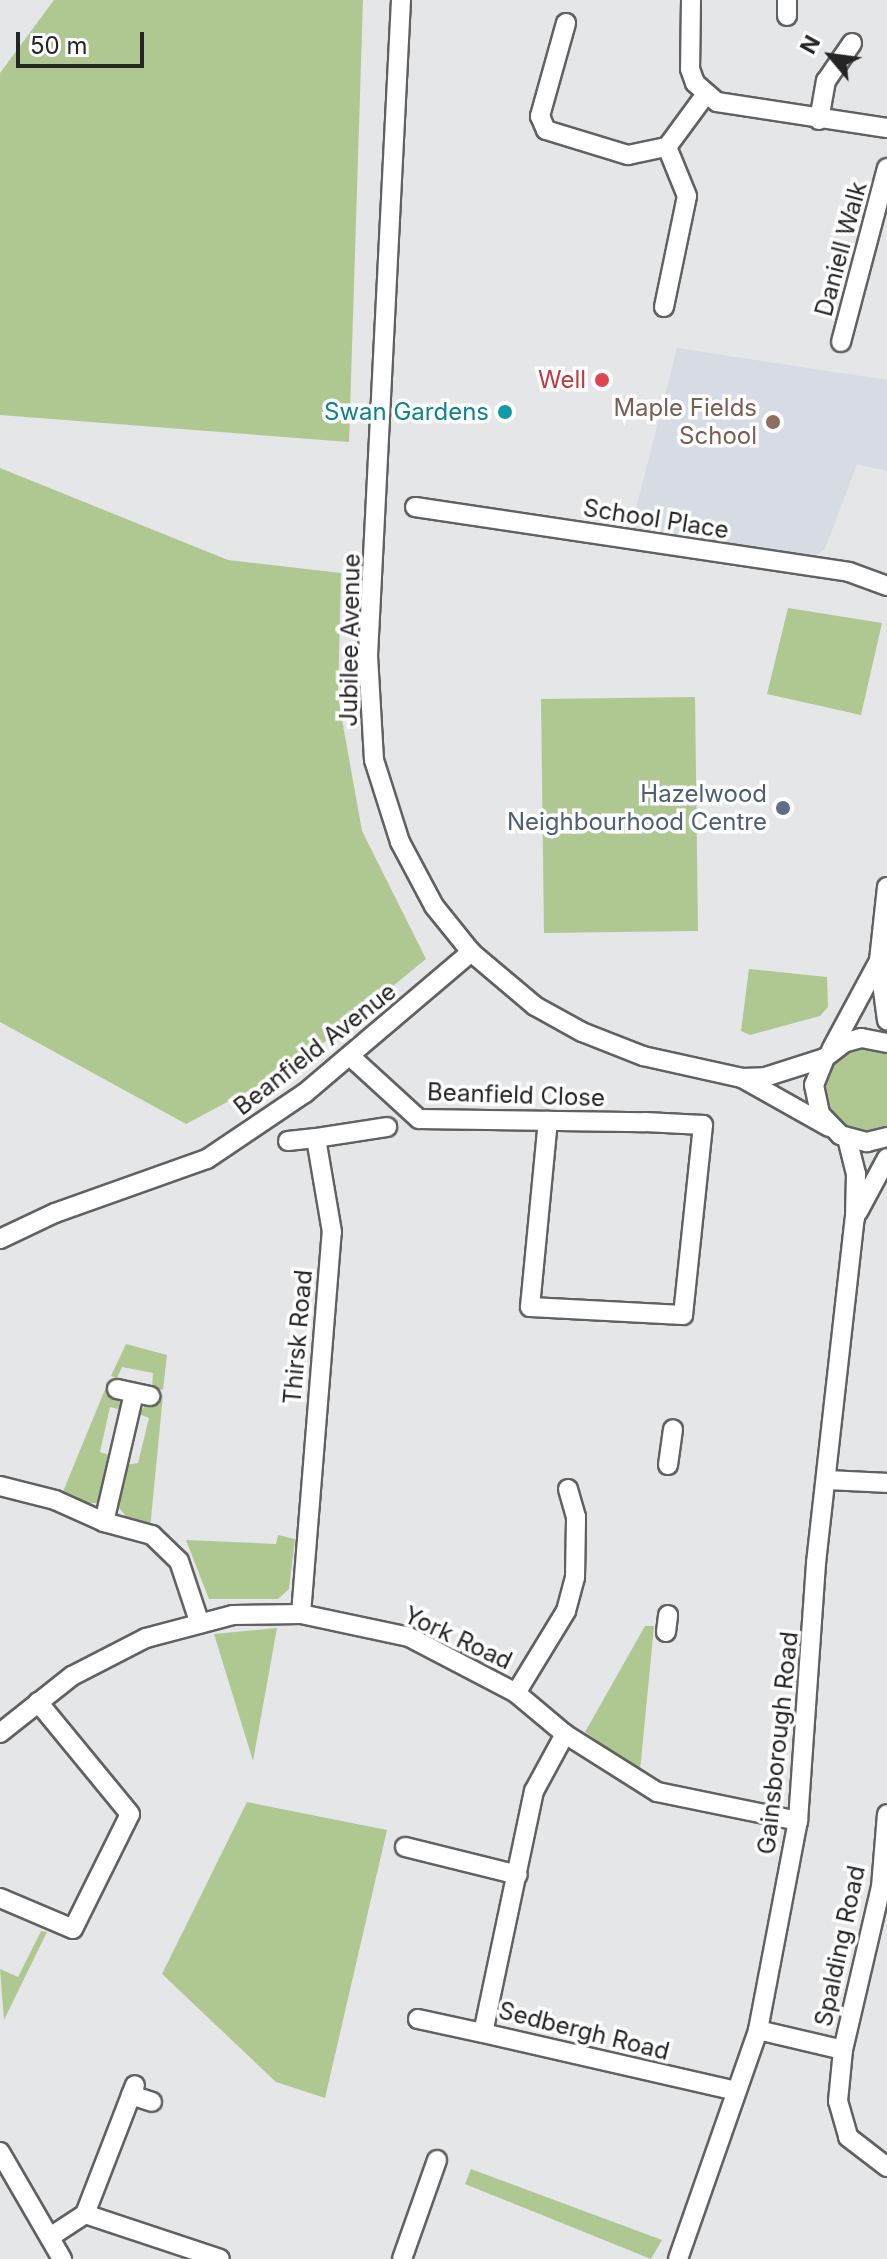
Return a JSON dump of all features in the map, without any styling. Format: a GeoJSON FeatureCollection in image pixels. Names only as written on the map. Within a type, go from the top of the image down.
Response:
{"type":"FeatureCollection","features":[{"type":"Feature","properties":{"kind":"street","name":"Jubilee Avenue"},"geometry":{"type":"LineString","coordinates":[[401,0],[369,710],[374,760],[400,842],[434,906],[471,952],[535,1006],[582,1032],[643,1056],[742,1078],[765,1077],[827,1055],[861,1038],[887,1043]]}},
{"type":"Feature","properties":{"kind":"street"},"geometry":{"type":"LineString","coordinates":[[691,0],[688,59],[695,83],[706,94],[735,107],[887,128]]}},
{"type":"Feature","properties":{"kind":"street"},"geometry":{"type":"LineString","coordinates":[[566,23],[540,116],[546,130],[628,155],[667,147],[706,94]]}},
{"type":"Feature","properties":{"kind":"street"},"geometry":{"type":"LineString","coordinates":[[819,120],[826,81],[852,43]]}},
{"type":"Feature","properties":{"kind":"street"},"geometry":{"type":"LineString","coordinates":[[538,51],[557,57]]}},
{"type":"Feature","properties":{"kind":"street"},"geometry":{"type":"LineString","coordinates":[[664,307],[687,196],[667,147]]}},
{"type":"Feature","properties":{"kind":"street","name":"Daniell Walk"},"geometry":{"type":"LineString","coordinates":[[839,330],[887,168]]}},
{"type":"Feature","properties":{"kind":"street","name":"School Place"},"geometry":{"type":"LineString","coordinates":[[415,507],[849,572],[887,586]]}},
{"type":"Feature","properties":{"kind":"street"},"geometry":{"type":"LineString","coordinates":[[887,887],[879,961],[887,1020]]}},
{"type":"Feature","properties":{"kind":"street","name":"Beanfield Avenue"},"geometry":{"type":"LineString","coordinates":[[0,1239],[55,1213],[207,1159],[259,1127],[351,1057],[471,952]]}},
{"type":"Feature","properties":{"kind":"street"},"geometry":{"type":"LineString","coordinates":[[829,1127],[815,1100],[814,1085],[827,1055],[879,961]]}},
{"type":"Feature","properties":{"kind":"street","name":"Beanfield Close"},"geometry":{"type":"LineString","coordinates":[[351,1057],[419,1119],[548,1121],[703,1125],[683,1315],[530,1307],[548,1121]]}},
{"type":"Feature","properties":{"kind":"street","name":"Jubilee Avenue"},"geometry":{"type":"LineString","coordinates":[[742,1078],[847,1138]]}},
{"type":"Feature","properties":{"kind":"street"},"geometry":{"type":"LineString","coordinates":[[288,1141],[387,1127]]}},
{"type":"Feature","properties":{"kind":"street"},"geometry":{"type":"LineString","coordinates":[[847,1138],[867,1142],[887,1137]]}},
{"type":"Feature","properties":{"kind":"street","name":"Thirsk Road"},"geometry":{"type":"LineString","coordinates":[[301,1614],[332,1232],[316,1138]]}},
{"type":"Feature","properties":{"kind":"street","name":"Gainsborough Road"},"geometry":{"type":"LineString","coordinates":[[678,2259],[758,2030],[798,1821],[826,1480],[855,1218],[856,1174],[847,1138]]}},
{"type":"Feature","properties":{"kind":"street","name":"Gainsborough Road"},"geometry":{"type":"LineString","coordinates":[[855,1218],[887,1158]]}},
{"type":"Feature","properties":{"kind":"street"},"geometry":{"type":"LineString","coordinates":[[104,1522],[133,1393]]}},
{"type":"Feature","properties":{"kind":"street"},"geometry":{"type":"LineString","coordinates":[[668,1465],[673,1429]]}},
{"type":"Feature","properties":{"kind":"street"},"geometry":{"type":"LineString","coordinates":[[826,1480],[887,1483]]}},
{"type":"Feature","properties":{"kind":"street"},"geometry":{"type":"LineString","coordinates":[[0,1486],[55,1500],[104,1522],[152,1535],[179,1561],[200,1624]]}},
{"type":"Feature","properties":{"kind":"street"},"geometry":{"type":"LineString","coordinates":[[516,1693],[566,1611],[575,1577],[576,1517],[568,1489]]}},
{"type":"Feature","properties":{"kind":"street","name":"York Road"},"geometry":{"type":"LineString","coordinates":[[0,1733],[106,1654],[233,1615],[301,1614],[409,1637],[516,1693],[565,1734],[657,1792],[798,1821]]}},
{"type":"Feature","properties":{"kind":"street"},"geometry":{"type":"LineString","coordinates":[[0,1898],[73,1929],[130,1814],[38,1702]]}},
{"type":"Feature","properties":{"kind":"street","name":"Sedbergh Road"},"geometry":{"type":"LineString","coordinates":[[565,1734],[534,1791],[483,2033],[736,2091]]}},
{"type":"Feature","properties":{"kind":"street","name":"Spalding Road"},"geometry":{"type":"LineString","coordinates":[[758,2030],[843,2050],[884,1888],[887,1814]]}},
{"type":"Feature","properties":{"kind":"street"},"geometry":{"type":"LineString","coordinates":[[405,1847],[518,1875]]}},
{"type":"Feature","properties":{"kind":"street"},"geometry":{"type":"LineString","coordinates":[[418,2019],[483,2033]]}},
{"type":"Feature","properties":{"kind":"street"},"geometry":{"type":"LineString","coordinates":[[843,2050],[838,2101],[848,2137],[887,2167]]}},
{"type":"Feature","properties":{"kind":"street"},"geometry":{"type":"LineString","coordinates":[[50,2237],[85,2214],[133,2090],[152,2102]]}},
{"type":"Feature","properties":{"kind":"street"},"geometry":{"type":"LineString","coordinates":[[0,2152],[62,2259]]}},
{"type":"Feature","properties":{"kind":"street"},"geometry":{"type":"LineString","coordinates":[[402,2259],[439,2172]]}},
{"type":"Feature","properties":{"kind":"street"},"geometry":{"type":"LineString","coordinates":[[85,2214],[220,2259]]}},
{"type":"Feature","properties":{"kind":"shaded area","name":"Maple Fields School"},"geometry":{"type":"Polygon","coordinates":[[[677,348],[887,380],[887,471],[857,464],[825,549],[807,562],[629,536],[677,348]]]}},
{"type":"Feature","properties":{"kind":"green space"},"geometry":{"type":"Polygon","coordinates":[[[54,0],[363,0],[349,442],[0,415],[0,73],[54,0]]]}},
{"type":"Feature","properties":{"kind":"green space"},"geometry":{"type":"Polygon","coordinates":[[[0,468],[228,560],[341,573],[338,697],[362,831],[426,959],[295,1066],[186,1124],[0,1022],[0,468]]]}},
{"type":"Feature","properties":{"kind":"green space"},"geometry":{"type":"Polygon","coordinates":[[[788,608],[882,623],[861,715],[767,694],[788,608]]]}},
{"type":"Feature","properties":{"kind":"green space"},"geometry":{"type":"Polygon","coordinates":[[[695,697],[698,931],[544,933],[541,699],[695,697]]]}},
{"type":"Feature","properties":{"kind":"green space"},"geometry":{"type":"Polygon","coordinates":[[[749,969],[827,977],[828,1007],[820,1016],[750,1035],[741,1031],[749,969]]]}},
{"type":"Feature","properties":{"kind":"green space"},"geometry":{"type":"Polygon","coordinates":[[[863,1047],[887,1052],[887,1128],[862,1133],[836,1122],[827,1110],[823,1082],[837,1058],[863,1047]]]}},
{"type":"Feature","properties":{"kind":"green space"},"geometry":{"type":"Polygon","coordinates":[[[126,1344],[167,1355],[163,1390],[152,1387],[153,1373],[122,1367],[117,1378],[111,1376],[126,1344]]]}},
{"type":"Feature","properties":{"kind":"green space"},"geometry":{"type":"Polygon","coordinates":[[[106,1387],[121,1402],[121,1410],[110,1407],[100,1452],[112,1456],[101,1503],[84,1503],[62,1494],[106,1387]]]}},
{"type":"Feature","properties":{"kind":"green space"},"geometry":{"type":"Polygon","coordinates":[[[153,1394],[163,1395],[150,1529],[129,1520],[116,1504],[125,1465],[138,1463],[149,1418],[139,1414],[153,1394]]]}},
{"type":"Feature","properties":{"kind":"green space"},"geometry":{"type":"Polygon","coordinates":[[[278,1535],[295,1539],[289,1589],[278,1599],[209,1599],[186,1540],[276,1544],[278,1535]]]}},
{"type":"Feature","properties":{"kind":"green space"},"geometry":{"type":"Polygon","coordinates":[[[645,1626],[654,1626],[640,1771],[585,1732],[645,1626]]]}},
{"type":"Feature","properties":{"kind":"green space"},"geometry":{"type":"Polygon","coordinates":[[[277,1628],[253,1761],[214,1634],[277,1628]]]}},
{"type":"Feature","properties":{"kind":"green space"},"geometry":{"type":"Polygon","coordinates":[[[247,1802],[387,1830],[325,2098],[276,2082],[162,1974],[247,1802]]]}},
{"type":"Feature","properties":{"kind":"green space"},"geometry":{"type":"Polygon","coordinates":[[[41,1931],[47,1932],[4,2020],[0,1969],[18,1977],[41,1931]]]}},
{"type":"Feature","properties":{"kind":"green space"},"geometry":{"type":"Polygon","coordinates":[[[471,2169],[662,2240],[651,2259],[465,2184],[471,2169]]]}},
{"type":"Feature","properties":{"kind":"place","name":"Well"},"geometry":{"type":"Point","coordinates":[602,380]}},
{"type":"Feature","properties":{"kind":"place","name":"Swan Gardens"},"geometry":{"type":"Point","coordinates":[505,412]}},
{"type":"Feature","properties":{"kind":"place","name":"Maple Fields School"},"geometry":{"type":"Point","coordinates":[773,422]}},
{"type":"Feature","properties":{"kind":"place","name":"Hazelwood Neighbourhood Centre"},"geometry":{"type":"Point","coordinates":[783,808]}}]}
